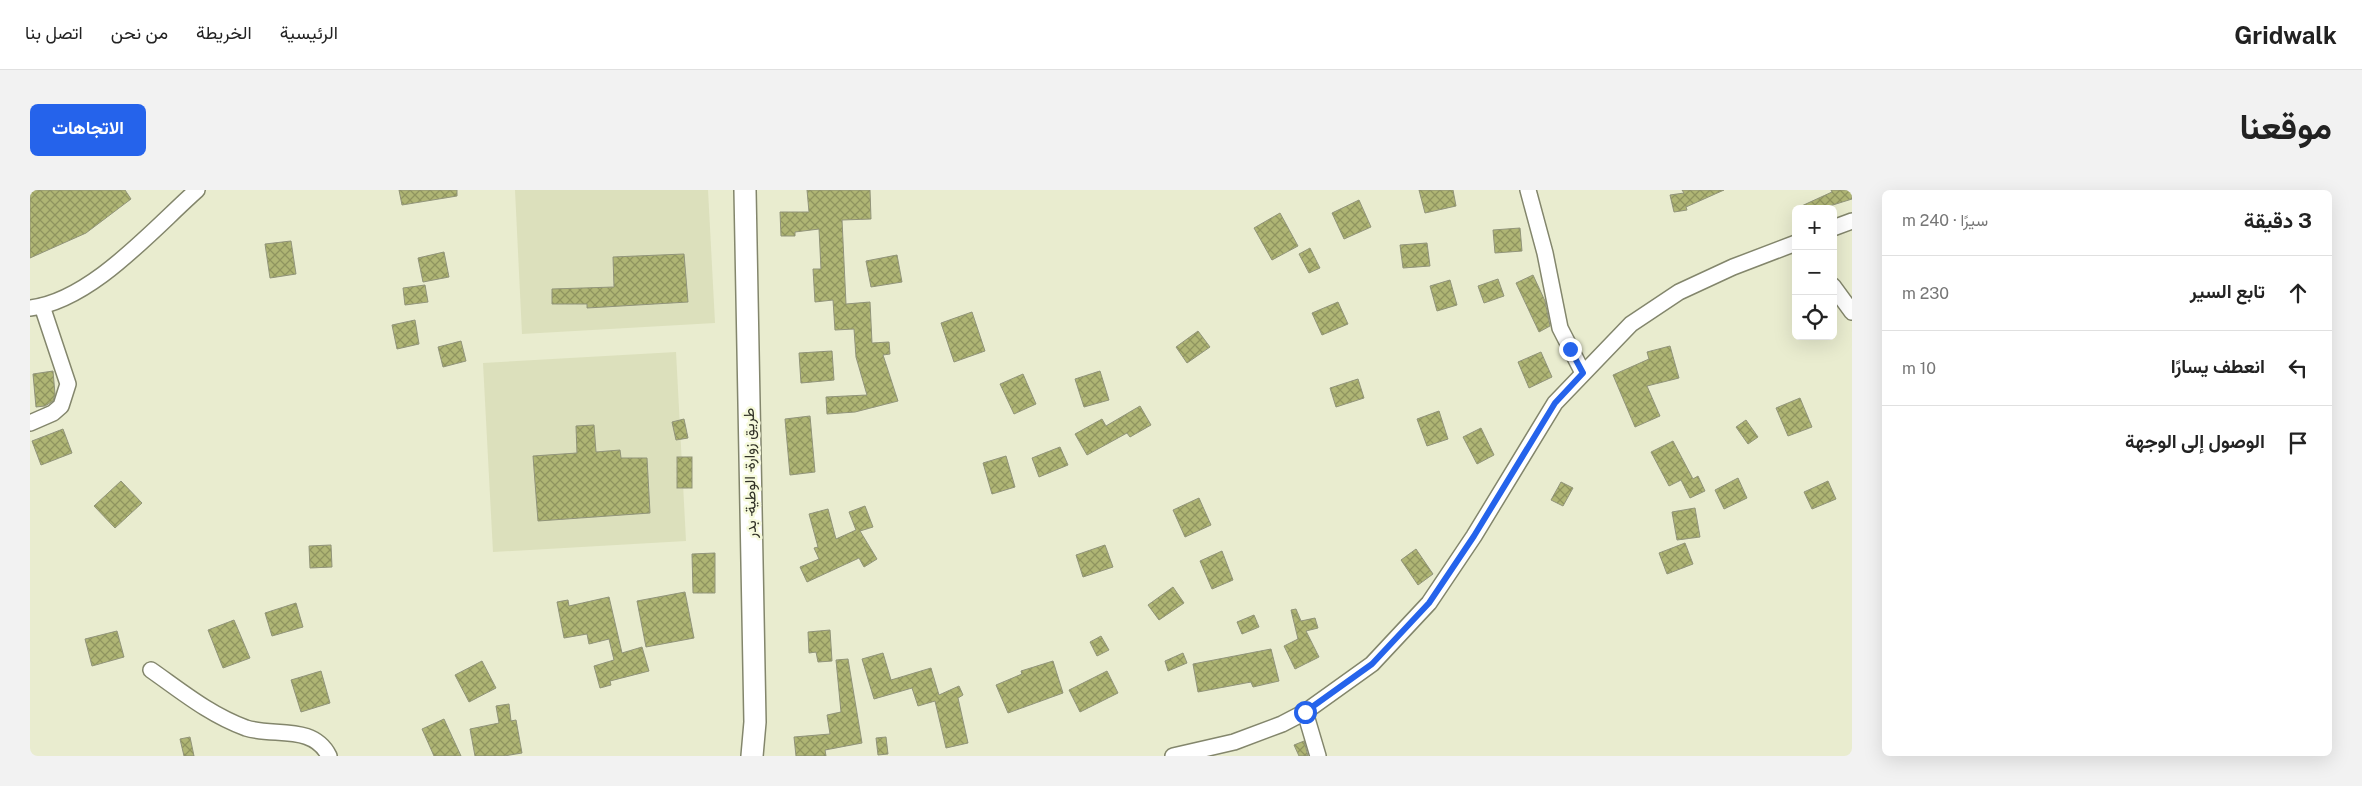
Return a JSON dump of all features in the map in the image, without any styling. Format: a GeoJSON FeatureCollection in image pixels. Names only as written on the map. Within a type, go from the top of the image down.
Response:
{"type":"FeatureCollection","features":[{"type":"Feature","properties":{"kind":"highway","name":"طريق زوارة- الوطية- بدر"},"geometry":{"type":"LineString","coordinates":[[745,190],[755,722],[752,756]]}},
{"type":"Feature","properties":{"kind":"street"},"geometry":{"type":"LineString","coordinates":[[30,423],[53,413],[61,406],[68,384],[36,307],[81,290],[102,276],[197,190]]}},
{"type":"Feature","properties":{"kind":"street"},"geometry":{"type":"LineString","coordinates":[[1528,190],[1546,253],[1560,328],[1583,373]]}},
{"type":"Feature","properties":{"kind":"street"},"geometry":{"type":"LineString","coordinates":[[1837,227],[1852,221]]}},
{"type":"Feature","properties":{"kind":"street"},"geometry":{"type":"LineString","coordinates":[[1173,756],[1234,742],[1305,712],[1372,664],[1429,603],[1474,536],[1555,403],[1631,324],[1679,292],[1733,267],[1792,245]]}},
{"type":"Feature","properties":{"kind":"street"},"geometry":{"type":"LineString","coordinates":[[1781,249],[1792,254]]}},
{"type":"Feature","properties":{"kind":"street"},"geometry":{"type":"LineString","coordinates":[[1837,291],[1852,312]]}},
{"type":"Feature","properties":{"kind":"street"},"geometry":{"type":"LineString","coordinates":[[151,670],[207,710],[228,721],[249,728],[302,735],[315,740],[326,749],[329,756]]}},
{"type":"Feature","properties":{"kind":"street"},"geometry":{"type":"LineString","coordinates":[[1305,712],[1318,756]]}},
{"type":"Feature","properties":{"kind":"shaded area"},"geometry":{"type":"Polygon","coordinates":[[[515,190],[708,190],[715,323],[522,334],[515,190]]]}},
{"type":"Feature","properties":{"kind":"shaded area"},"geometry":{"type":"Polygon","coordinates":[[[676,352],[686,541],[493,552],[483,363],[676,352]]]}},
{"type":"Feature","properties":{"kind":"building"},"geometry":{"type":"Polygon","coordinates":[[[30,190],[125,190],[131,199],[86,233],[30,258],[30,190]]]}},
{"type":"Feature","properties":{"kind":"building"},"geometry":{"type":"Polygon","coordinates":[[[399,190],[457,190],[457,196],[402,205],[399,190]]]}},
{"type":"Feature","properties":{"kind":"building"},"geometry":{"type":"Polygon","coordinates":[[[807,190],[870,190],[871,219],[842,220],[846,304],[870,302],[872,343],[889,342],[890,354],[883,355],[898,401],[855,412],[827,414],[826,397],[867,395],[856,357],[854,329],[835,330],[833,300],[815,302],[813,269],[821,269],[819,229],[795,232],[795,236],[781,236],[780,212],[809,212],[807,190]]]}},
{"type":"Feature","properties":{"kind":"building"},"geometry":{"type":"Polygon","coordinates":[[[1419,190],[1453,190],[1456,206],[1425,213],[1419,190]]]}},
{"type":"Feature","properties":{"kind":"building"},"geometry":{"type":"Polygon","coordinates":[[[1682,190],[1724,190],[1686,207],[1687,210],[1674,212],[1670,195],[1684,193],[1682,190]]]}},
{"type":"Feature","properties":{"kind":"building"},"geometry":{"type":"Polygon","coordinates":[[[1831,190],[1852,190],[1852,199],[1833,205],[1804,205],[1832,192],[1831,190]]]}},
{"type":"Feature","properties":{"kind":"building"},"geometry":{"type":"Polygon","coordinates":[[[1359,200],[1371,227],[1344,239],[1332,213],[1359,200]]]}},
{"type":"Feature","properties":{"kind":"building"},"geometry":{"type":"Polygon","coordinates":[[[1280,213],[1298,246],[1272,260],[1254,228],[1280,213]]]}},
{"type":"Feature","properties":{"kind":"building"},"geometry":{"type":"Polygon","coordinates":[[[1520,228],[1522,251],[1495,253],[1493,230],[1520,228]]]}},
{"type":"Feature","properties":{"kind":"building"},"geometry":{"type":"Polygon","coordinates":[[[291,241],[296,274],[270,278],[265,244],[291,241]]]}},
{"type":"Feature","properties":{"kind":"building"},"geometry":{"type":"Polygon","coordinates":[[[1427,243],[1430,266],[1403,268],[1400,245],[1427,243]]]}},
{"type":"Feature","properties":{"kind":"building"},"geometry":{"type":"Polygon","coordinates":[[[1310,248],[1320,268],[1309,273],[1299,254],[1310,248]]]}},
{"type":"Feature","properties":{"kind":"building"},"geometry":{"type":"Polygon","coordinates":[[[444,252],[449,277],[423,282],[418,258],[444,252]]]}},
{"type":"Feature","properties":{"kind":"building"},"geometry":{"type":"Polygon","coordinates":[[[684,254],[688,302],[587,308],[587,304],[552,304],[552,289],[614,287],[613,257],[684,254]]]}},
{"type":"Feature","properties":{"kind":"building"},"geometry":{"type":"Polygon","coordinates":[[[897,255],[902,282],[871,287],[866,261],[897,255]]]}},
{"type":"Feature","properties":{"kind":"building"},"geometry":{"type":"Polygon","coordinates":[[[1533,275],[1545,301],[1550,326],[1539,332],[1516,283],[1533,275]]]}},
{"type":"Feature","properties":{"kind":"building"},"geometry":{"type":"Polygon","coordinates":[[[1498,279],[1504,296],[1484,303],[1478,286],[1498,279]]]}},
{"type":"Feature","properties":{"kind":"building"},"geometry":{"type":"Polygon","coordinates":[[[1450,280],[1457,305],[1437,311],[1430,286],[1450,280]]]}},
{"type":"Feature","properties":{"kind":"building"},"geometry":{"type":"Polygon","coordinates":[[[425,285],[428,302],[405,305],[403,288],[425,285]]]}},
{"type":"Feature","properties":{"kind":"building"},"geometry":{"type":"Polygon","coordinates":[[[1338,302],[1348,324],[1322,335],[1312,313],[1338,302]]]}},
{"type":"Feature","properties":{"kind":"building"},"geometry":{"type":"Polygon","coordinates":[[[972,312],[985,351],[954,362],[941,323],[972,312]]]}},
{"type":"Feature","properties":{"kind":"building"},"geometry":{"type":"Polygon","coordinates":[[[415,320],[419,344],[397,349],[392,325],[415,320]]]}},
{"type":"Feature","properties":{"kind":"building"},"geometry":{"type":"Polygon","coordinates":[[[1198,331],[1210,347],[1187,363],[1176,347],[1198,331]]]}},
{"type":"Feature","properties":{"kind":"building"},"geometry":{"type":"Polygon","coordinates":[[[461,341],[466,361],[443,367],[438,347],[461,341]]]}},
{"type":"Feature","properties":{"kind":"building"},"geometry":{"type":"Polygon","coordinates":[[[1670,346],[1679,378],[1647,386],[1660,416],[1635,427],[1613,375],[1649,359],[1647,352],[1670,346]]]}},
{"type":"Feature","properties":{"kind":"building"},"geometry":{"type":"Polygon","coordinates":[[[832,351],[834,380],[801,383],[799,353],[832,351]]]}},
{"type":"Feature","properties":{"kind":"building"},"geometry":{"type":"Polygon","coordinates":[[[1541,352],[1552,377],[1529,388],[1518,362],[1541,352]]]}},
{"type":"Feature","properties":{"kind":"building"},"geometry":{"type":"Polygon","coordinates":[[[53,371],[55,394],[53,401],[45,406],[36,407],[33,374],[53,371]]]}},
{"type":"Feature","properties":{"kind":"building"},"geometry":{"type":"Polygon","coordinates":[[[1100,371],[1109,400],[1084,407],[1075,379],[1100,371]]]}},
{"type":"Feature","properties":{"kind":"building"},"geometry":{"type":"Polygon","coordinates":[[[1023,374],[1036,404],[1014,414],[1000,384],[1023,374]]]}},
{"type":"Feature","properties":{"kind":"building"},"geometry":{"type":"Polygon","coordinates":[[[1358,379],[1364,398],[1336,407],[1330,388],[1358,379]]]}},
{"type":"Feature","properties":{"kind":"building"},"geometry":{"type":"Polygon","coordinates":[[[1800,398],[1812,427],[1788,436],[1776,408],[1800,398]]]}},
{"type":"Feature","properties":{"kind":"building"},"geometry":{"type":"Polygon","coordinates":[[[1140,406],[1151,425],[1130,437],[1127,433],[1087,455],[1075,434],[1102,419],[1106,426],[1140,406]]]}},
{"type":"Feature","properties":{"kind":"building"},"geometry":{"type":"Polygon","coordinates":[[[1439,411],[1448,439],[1427,446],[1417,419],[1439,411]]]}},
{"type":"Feature","properties":{"kind":"building"},"geometry":{"type":"Polygon","coordinates":[[[810,416],[815,472],[790,475],[785,419],[810,416]]]}},
{"type":"Feature","properties":{"kind":"building"},"geometry":{"type":"Polygon","coordinates":[[[684,419],[688,438],[676,440],[672,422],[684,419]]]}},
{"type":"Feature","properties":{"kind":"building"},"geometry":{"type":"Polygon","coordinates":[[[1746,420],[1758,437],[1748,444],[1736,427],[1746,420]]]}},
{"type":"Feature","properties":{"kind":"building"},"geometry":{"type":"Polygon","coordinates":[[[594,425],[596,452],[620,450],[621,458],[647,458],[650,513],[538,521],[533,456],[577,453],[576,426],[594,425]]]}},
{"type":"Feature","properties":{"kind":"building"},"geometry":{"type":"Polygon","coordinates":[[[1481,428],[1494,455],[1477,464],[1463,437],[1481,428]]]}},
{"type":"Feature","properties":{"kind":"building"},"geometry":{"type":"Polygon","coordinates":[[[63,429],[72,453],[41,465],[32,441],[63,429]]]}},
{"type":"Feature","properties":{"kind":"building"},"geometry":{"type":"Polygon","coordinates":[[[1673,441],[1693,479],[1698,476],[1705,491],[1690,498],[1681,480],[1669,486],[1651,452],[1673,441]]]}},
{"type":"Feature","properties":{"kind":"building"},"geometry":{"type":"Polygon","coordinates":[[[1060,447],[1068,465],[1039,477],[1032,458],[1060,447]]]}},
{"type":"Feature","properties":{"kind":"building"},"geometry":{"type":"Polygon","coordinates":[[[1006,456],[1015,487],[992,494],[983,463],[1006,456]]]}},
{"type":"Feature","properties":{"kind":"building"},"geometry":{"type":"Polygon","coordinates":[[[677,457],[692,457],[692,488],[677,488],[677,457]]]}},
{"type":"Feature","properties":{"kind":"building"},"geometry":{"type":"Polygon","coordinates":[[[1738,478],[1747,498],[1724,509],[1715,490],[1738,478]]]}},
{"type":"Feature","properties":{"kind":"building"},"geometry":{"type":"Polygon","coordinates":[[[121,481],[142,503],[115,528],[94,506],[121,481]]]}},
{"type":"Feature","properties":{"kind":"building"},"geometry":{"type":"Polygon","coordinates":[[[1828,481],[1836,499],[1812,509],[1804,492],[1828,481]]]}},
{"type":"Feature","properties":{"kind":"building"},"geometry":{"type":"Polygon","coordinates":[[[1561,482],[1573,488],[1563,506],[1551,500],[1561,482]]]}},
{"type":"Feature","properties":{"kind":"building"},"geometry":{"type":"Polygon","coordinates":[[[1199,498],[1211,525],[1185,537],[1173,510],[1199,498]]]}},
{"type":"Feature","properties":{"kind":"building"},"geometry":{"type":"Polygon","coordinates":[[[865,506],[873,527],[860,531],[877,559],[864,567],[859,558],[807,582],[800,567],[819,559],[814,548],[818,547],[809,514],[828,509],[836,539],[856,530],[849,512],[865,506]]]}},
{"type":"Feature","properties":{"kind":"building"},"geometry":{"type":"Polygon","coordinates":[[[1695,508],[1700,537],[1677,540],[1672,512],[1695,508]]]}},
{"type":"Feature","properties":{"kind":"building"},"geometry":{"type":"Polygon","coordinates":[[[1685,543],[1693,564],[1667,574],[1659,553],[1685,543]]]}},
{"type":"Feature","properties":{"kind":"building"},"geometry":{"type":"Polygon","coordinates":[[[331,545],[332,567],[310,568],[309,546],[331,545]]]}},
{"type":"Feature","properties":{"kind":"building"},"geometry":{"type":"Polygon","coordinates":[[[1105,545],[1113,567],[1083,577],[1076,555],[1105,545]]]}},
{"type":"Feature","properties":{"kind":"building"},"geometry":{"type":"Polygon","coordinates":[[[1416,549],[1433,574],[1418,585],[1401,560],[1416,549]]]}},
{"type":"Feature","properties":{"kind":"building"},"geometry":{"type":"Polygon","coordinates":[[[1222,551],[1233,580],[1212,589],[1200,561],[1222,551]]]}},
{"type":"Feature","properties":{"kind":"building"},"geometry":{"type":"Polygon","coordinates":[[[715,553],[715,593],[693,593],[692,554],[715,553]]]}},
{"type":"Feature","properties":{"kind":"building"},"geometry":{"type":"Polygon","coordinates":[[[1173,587],[1184,603],[1159,620],[1148,605],[1173,587]]]}},
{"type":"Feature","properties":{"kind":"building"},"geometry":{"type":"Polygon","coordinates":[[[685,592],[694,638],[646,647],[637,601],[685,592]]]}},
{"type":"Feature","properties":{"kind":"building"},"geometry":{"type":"Polygon","coordinates":[[[609,597],[622,653],[642,647],[649,671],[610,681],[611,685],[600,688],[594,666],[614,660],[609,639],[589,644],[587,634],[564,638],[557,602],[568,600],[569,606],[609,597]]]}},
{"type":"Feature","properties":{"kind":"building"},"geometry":{"type":"Polygon","coordinates":[[[296,603],[303,627],[272,636],[265,613],[296,603]]]}},
{"type":"Feature","properties":{"kind":"building"},"geometry":{"type":"Polygon","coordinates":[[[1296,609],[1301,621],[1315,618],[1318,628],[1306,631],[1319,657],[1295,669],[1284,646],[1298,639],[1291,610],[1296,609]]]}},
{"type":"Feature","properties":{"kind":"building"},"geometry":{"type":"Polygon","coordinates":[[[1254,615],[1259,627],[1242,634],[1237,622],[1254,615]]]}},
{"type":"Feature","properties":{"kind":"building"},"geometry":{"type":"Polygon","coordinates":[[[234,620],[250,658],[223,668],[208,630],[234,620]]]}},
{"type":"Feature","properties":{"kind":"building"},"geometry":{"type":"Polygon","coordinates":[[[830,630],[832,661],[818,662],[816,652],[809,653],[808,632],[830,630]]]}},
{"type":"Feature","properties":{"kind":"building"},"geometry":{"type":"Polygon","coordinates":[[[117,631],[124,657],[92,666],[85,639],[117,631]]]}},
{"type":"Feature","properties":{"kind":"building"},"geometry":{"type":"Polygon","coordinates":[[[1101,636],[1109,650],[1097,656],[1090,642],[1101,636]]]}},
{"type":"Feature","properties":{"kind":"building"},"geometry":{"type":"Polygon","coordinates":[[[1271,649],[1279,681],[1253,687],[1251,682],[1198,692],[1193,664],[1271,649]]]}},
{"type":"Feature","properties":{"kind":"building"},"geometry":{"type":"Polygon","coordinates":[[[883,653],[891,680],[931,668],[939,695],[959,686],[963,695],[958,698],[968,743],[946,748],[935,701],[918,706],[912,688],[874,699],[862,659],[883,653]]]}},
{"type":"Feature","properties":{"kind":"building"},"geometry":{"type":"Polygon","coordinates":[[[1183,653],[1187,663],[1168,671],[1165,661],[1183,653]]]}},
{"type":"Feature","properties":{"kind":"building"},"geometry":{"type":"Polygon","coordinates":[[[848,659],[862,743],[825,750],[826,756],[796,756],[794,737],[830,734],[827,715],[841,712],[836,660],[848,659]]]}},
{"type":"Feature","properties":{"kind":"building"},"geometry":{"type":"Polygon","coordinates":[[[482,661],[496,688],[469,702],[455,675],[482,661]]]}},
{"type":"Feature","properties":{"kind":"building"},"geometry":{"type":"Polygon","coordinates":[[[1053,661],[1063,693],[1008,713],[996,685],[1022,674],[1021,671],[1053,661]]]}},
{"type":"Feature","properties":{"kind":"building"},"geometry":{"type":"Polygon","coordinates":[[[321,671],[330,703],[301,712],[291,680],[321,671]]]}},
{"type":"Feature","properties":{"kind":"building"},"geometry":{"type":"Polygon","coordinates":[[[1107,671],[1118,693],[1080,712],[1069,690],[1107,671]]]}},
{"type":"Feature","properties":{"kind":"building"},"geometry":{"type":"Polygon","coordinates":[[[509,704],[511,721],[516,720],[522,753],[504,756],[475,756],[470,729],[499,723],[496,706],[509,704]]]}},
{"type":"Feature","properties":{"kind":"building"},"geometry":{"type":"Polygon","coordinates":[[[444,719],[461,756],[434,756],[422,729],[444,719]]]}},
{"type":"Feature","properties":{"kind":"building"},"geometry":{"type":"Polygon","coordinates":[[[190,737],[194,756],[184,756],[180,739],[190,737]]]}},
{"type":"Feature","properties":{"kind":"building"},"geometry":{"type":"Polygon","coordinates":[[[886,737],[888,754],[878,755],[876,738],[886,737]]]}},
{"type":"Feature","properties":{"kind":"building"},"geometry":{"type":"Polygon","coordinates":[[[1304,741],[1308,756],[1299,756],[1294,745],[1304,741]]]}},
{"type":"Feature","properties":{"kind":"route"},"geometry":{"type":"LineString","coordinates":[[1305,712],[1372,664],[1429,603],[1474,536],[1555,403],[1583,373],[1570,349]]}}]}
